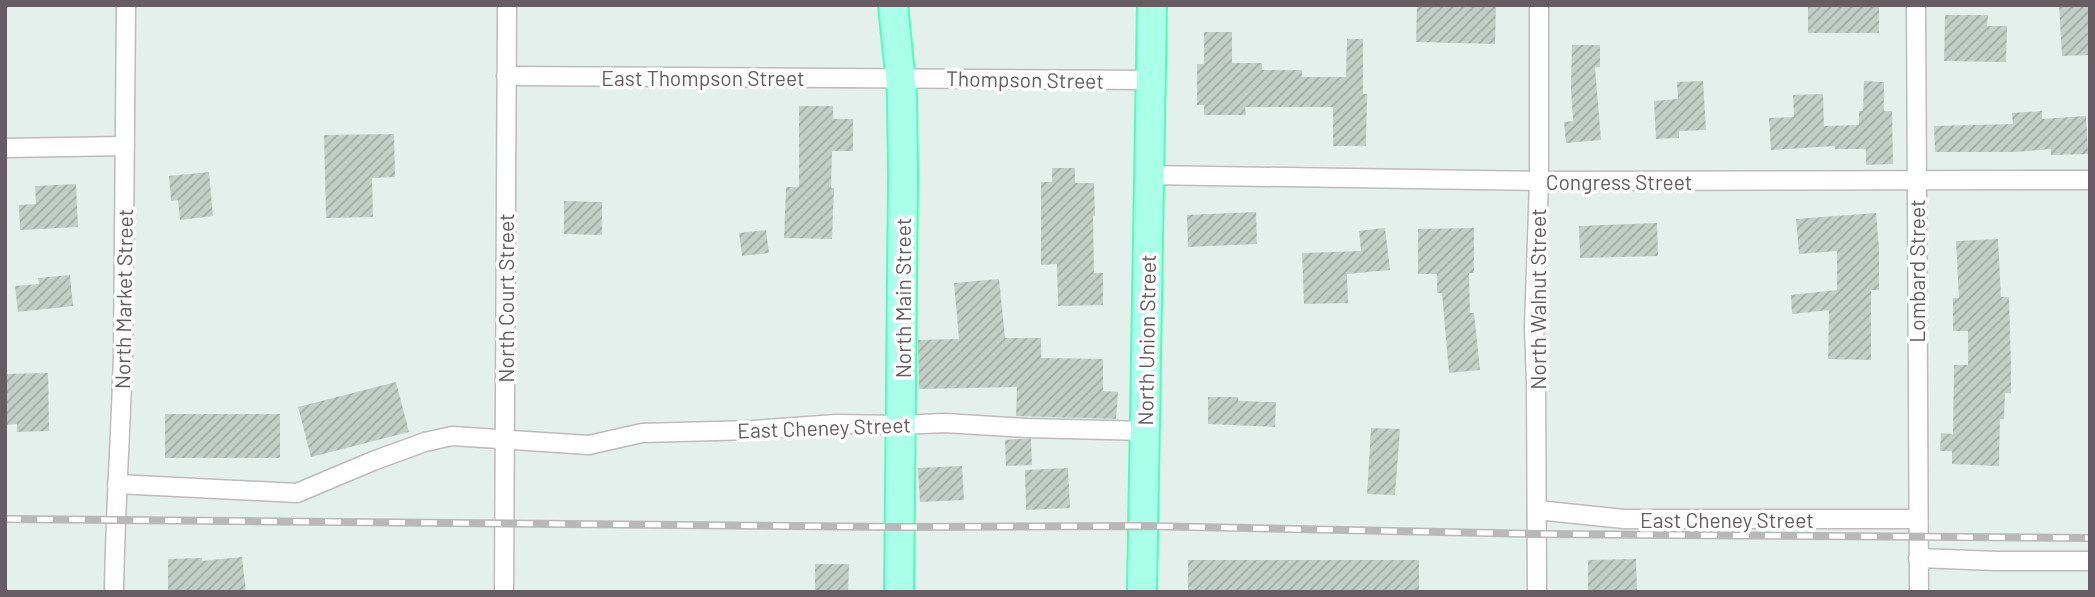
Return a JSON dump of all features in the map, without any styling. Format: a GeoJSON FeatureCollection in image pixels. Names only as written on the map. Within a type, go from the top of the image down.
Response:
{"type":"FeatureCollection","features":[{"type":"Feature","properties":{"kind":"main road","name":"North Main Street"},"geometry":{"type":"LineString","coordinates":[[893,5],[902,94],[903,177],[899,592]]}},
{"type":"Feature","properties":{"kind":"main road","name":"North Union Street"},"geometry":{"type":"LineString","coordinates":[[1142,592],[1152,5]]}},
{"type":"Feature","properties":{"kind":"street","name":"North Market Street"},"geometry":{"type":"LineString","coordinates":[[114,592],[126,214],[126,5]]}},
{"type":"Feature","properties":{"kind":"street","name":"North Court Street"},"geometry":{"type":"LineString","coordinates":[[503,592],[507,5]]}},
{"type":"Feature","properties":{"kind":"street","name":"North Walnut Street"},"geometry":{"type":"LineString","coordinates":[[1537,592],[1534,327],[1539,181],[1539,5]]}},
{"type":"Feature","properties":{"kind":"street","name":"Lombard Street"},"geometry":{"type":"LineString","coordinates":[[1916,5],[1919,592]]}},
{"type":"Feature","properties":{"kind":"street","name":"East Thompson Street"},"geometry":{"type":"LineString","coordinates":[[506,76],[900,78]]}},
{"type":"Feature","properties":{"kind":"street","name":"Thompson Street"},"geometry":{"type":"LineString","coordinates":[[900,78],[1150,80]]}},
{"type":"Feature","properties":{"kind":"street"},"geometry":{"type":"LineString","coordinates":[[5,148],[125,146]]}},
{"type":"Feature","properties":{"kind":"street","name":"Congress Street"},"geometry":{"type":"LineString","coordinates":[[1148,174],[1539,181],[2090,180]]}},
{"type":"Feature","properties":{"kind":"street","name":"East Cheney Street"},"geometry":{"type":"LineString","coordinates":[[117,484],[297,493],[373,461],[425,442],[452,436],[589,445],[642,433],[945,422],[1027,428],[1145,431]]}},
{"type":"Feature","properties":{"kind":"street","name":"East Cheney Street"},"geometry":{"type":"LineString","coordinates":[[1537,510],[1624,519],[1918,519]]}},
{"type":"Feature","properties":{"kind":"street"},"geometry":{"type":"LineString","coordinates":[[1918,558],[2090,561]]}},
{"type":"Feature","properties":{"kind":"building"},"geometry":{"type":"Polygon","coordinates":[[[1417,5],[1496,5],[1495,44],[1416,42],[1417,5]]]}},
{"type":"Feature","properties":{"kind":"building"},"geometry":{"type":"Polygon","coordinates":[[[1808,5],[1879,5],[1879,33],[1808,33],[1808,5]]]}},
{"type":"Feature","properties":{"kind":"building"},"geometry":{"type":"Polygon","coordinates":[[[2059,5],[2090,5],[2090,55],[2062,56],[2059,5]]]}},
{"type":"Feature","properties":{"kind":"building"},"geometry":{"type":"Polygon","coordinates":[[[1945,15],[1988,15],[1987,26],[2007,26],[2006,62],[1944,61],[1945,15]]]}},
{"type":"Feature","properties":{"kind":"building"},"geometry":{"type":"Polygon","coordinates":[[[1204,32],[1232,32],[1232,63],[1262,63],[1262,70],[1302,70],[1302,77],[1346,77],[1347,39],[1363,39],[1363,94],[1367,94],[1366,146],[1333,146],[1333,107],[1245,107],[1246,115],[1204,115],[1204,105],[1197,105],[1197,64],[1204,64],[1204,32]]]}},
{"type":"Feature","properties":{"kind":"building"},"geometry":{"type":"Polygon","coordinates":[[[1572,45],[1600,45],[1600,67],[1595,67],[1601,140],[1566,143],[1564,122],[1573,121],[1572,45]]]}},
{"type":"Feature","properties":{"kind":"building"},"geometry":{"type":"Polygon","coordinates":[[[1703,81],[1706,130],[1679,131],[1679,138],[1656,139],[1654,101],[1678,99],[1677,82],[1703,81]]]}},
{"type":"Feature","properties":{"kind":"building"},"geometry":{"type":"Polygon","coordinates":[[[1864,81],[1884,82],[1884,111],[1892,111],[1893,164],[1866,165],[1866,149],[1835,149],[1835,146],[1771,150],[1769,118],[1794,117],[1793,95],[1823,94],[1824,126],[1859,125],[1859,111],[1863,111],[1864,81]]]}},
{"type":"Feature","properties":{"kind":"building"},"geometry":{"type":"Polygon","coordinates":[[[799,106],[833,106],[833,119],[853,119],[853,151],[832,151],[832,239],[784,238],[786,187],[799,187],[799,106]]]}},
{"type":"Feature","properties":{"kind":"building"},"geometry":{"type":"Polygon","coordinates":[[[2042,111],[2042,119],[2086,116],[2088,154],[2051,155],[2051,149],[1935,152],[1934,126],[2013,124],[2012,113],[2042,111]]]}},
{"type":"Feature","properties":{"kind":"building"},"geometry":{"type":"Polygon","coordinates":[[[394,134],[395,177],[372,178],[373,217],[326,218],[324,135],[394,134]]]}},
{"type":"Feature","properties":{"kind":"building"},"geometry":{"type":"Polygon","coordinates":[[[1052,168],[1075,168],[1075,183],[1094,183],[1094,273],[1103,273],[1103,305],[1058,306],[1057,264],[1041,265],[1041,182],[1052,182],[1052,168]]]}},
{"type":"Feature","properties":{"kind":"building"},"geometry":{"type":"Polygon","coordinates":[[[209,172],[213,216],[180,220],[178,200],[171,201],[169,176],[209,172]]]}},
{"type":"Feature","properties":{"kind":"building"},"geometry":{"type":"Polygon","coordinates":[[[76,184],[78,227],[20,230],[19,205],[36,204],[35,186],[76,184]]]}},
{"type":"Feature","properties":{"kind":"building"},"geometry":{"type":"Polygon","coordinates":[[[564,201],[602,202],[602,235],[564,234],[564,201]]]}},
{"type":"Feature","properties":{"kind":"building"},"geometry":{"type":"Polygon","coordinates":[[[1256,212],[1257,244],[1188,247],[1187,215],[1256,212]]]}},
{"type":"Feature","properties":{"kind":"building"},"geometry":{"type":"Polygon","coordinates":[[[1876,213],[1879,290],[1871,290],[1871,360],[1828,359],[1829,310],[1792,314],[1791,295],[1837,290],[1837,251],[1799,254],[1796,219],[1876,213]]]}},
{"type":"Feature","properties":{"kind":"building"},"geometry":{"type":"Polygon","coordinates":[[[1657,223],[1658,256],[1580,258],[1579,226],[1657,223]]]}},
{"type":"Feature","properties":{"kind":"building"},"geometry":{"type":"Polygon","coordinates":[[[1385,228],[1390,270],[1347,274],[1348,303],[1304,304],[1302,253],[1361,251],[1359,231],[1385,228]]]}},
{"type":"Feature","properties":{"kind":"building"},"geometry":{"type":"Polygon","coordinates":[[[1474,228],[1474,273],[1469,273],[1470,313],[1474,313],[1480,370],[1449,373],[1442,293],[1437,293],[1437,274],[1418,274],[1418,229],[1474,228]]]}},
{"type":"Feature","properties":{"kind":"building"},"geometry":{"type":"Polygon","coordinates":[[[766,230],[769,253],[742,256],[739,233],[766,230]]]}},
{"type":"Feature","properties":{"kind":"building"},"geometry":{"type":"Polygon","coordinates":[[[1998,239],[2001,297],[2009,297],[2011,366],[2011,393],[2005,393],[2004,419],[2000,419],[1999,466],[1952,464],[1952,451],[1940,451],[1941,433],[1953,434],[1954,365],[1968,365],[1968,331],[1953,331],[1953,298],[1959,298],[1956,241],[1998,239]]]}},
{"type":"Feature","properties":{"kind":"building"},"geometry":{"type":"Polygon","coordinates":[[[70,275],[73,306],[18,312],[15,286],[39,284],[38,278],[70,275]]]}},
{"type":"Feature","properties":{"kind":"building"},"geometry":{"type":"Polygon","coordinates":[[[999,279],[1005,338],[1041,338],[1041,358],[1103,359],[1103,391],[1118,392],[1116,419],[1016,416],[1017,387],[919,389],[918,340],[959,339],[954,283],[999,279]]]}},
{"type":"Feature","properties":{"kind":"building"},"geometry":{"type":"Polygon","coordinates":[[[48,373],[49,431],[17,432],[17,424],[5,425],[5,374],[48,373]]]}},
{"type":"Feature","properties":{"kind":"building"},"geometry":{"type":"Polygon","coordinates":[[[396,382],[409,432],[311,457],[298,407],[396,382]]]}},
{"type":"Feature","properties":{"kind":"building"},"geometry":{"type":"Polygon","coordinates":[[[1208,397],[1238,397],[1238,401],[1276,402],[1275,427],[1208,424],[1208,397]]]}},
{"type":"Feature","properties":{"kind":"building"},"geometry":{"type":"Polygon","coordinates":[[[165,414],[280,414],[280,458],[165,458],[165,414]]]}},
{"type":"Feature","properties":{"kind":"building"},"geometry":{"type":"Polygon","coordinates":[[[1371,428],[1400,429],[1395,495],[1367,494],[1371,428]]]}},
{"type":"Feature","properties":{"kind":"building"},"geometry":{"type":"Polygon","coordinates":[[[1031,439],[1032,465],[1006,466],[1005,440],[1031,439]]]}},
{"type":"Feature","properties":{"kind":"building"},"geometry":{"type":"Polygon","coordinates":[[[962,466],[964,500],[920,502],[918,468],[962,466]]]}},
{"type":"Feature","properties":{"kind":"building"},"geometry":{"type":"Polygon","coordinates":[[[1068,468],[1070,508],[1026,510],[1025,470],[1068,468]]]}},
{"type":"Feature","properties":{"kind":"building"},"geometry":{"type":"Polygon","coordinates":[[[242,557],[246,592],[168,592],[168,559],[202,558],[202,561],[242,557]]]}},
{"type":"Feature","properties":{"kind":"building"},"geometry":{"type":"Polygon","coordinates":[[[1636,559],[1637,592],[1588,592],[1588,560],[1636,559]]]}},
{"type":"Feature","properties":{"kind":"building"},"geometry":{"type":"Polygon","coordinates":[[[1188,560],[1419,560],[1419,592],[1188,592],[1188,560]]]}},
{"type":"Feature","properties":{"kind":"building"},"geometry":{"type":"Polygon","coordinates":[[[815,564],[849,564],[848,592],[815,592],[815,564]]]}},
{"type":"Feature","properties":{"kind":"railway"},"geometry":{"type":"LineString","coordinates":[[5,519],[900,527],[1143,526],[1538,534],[2090,538]]}}]}
